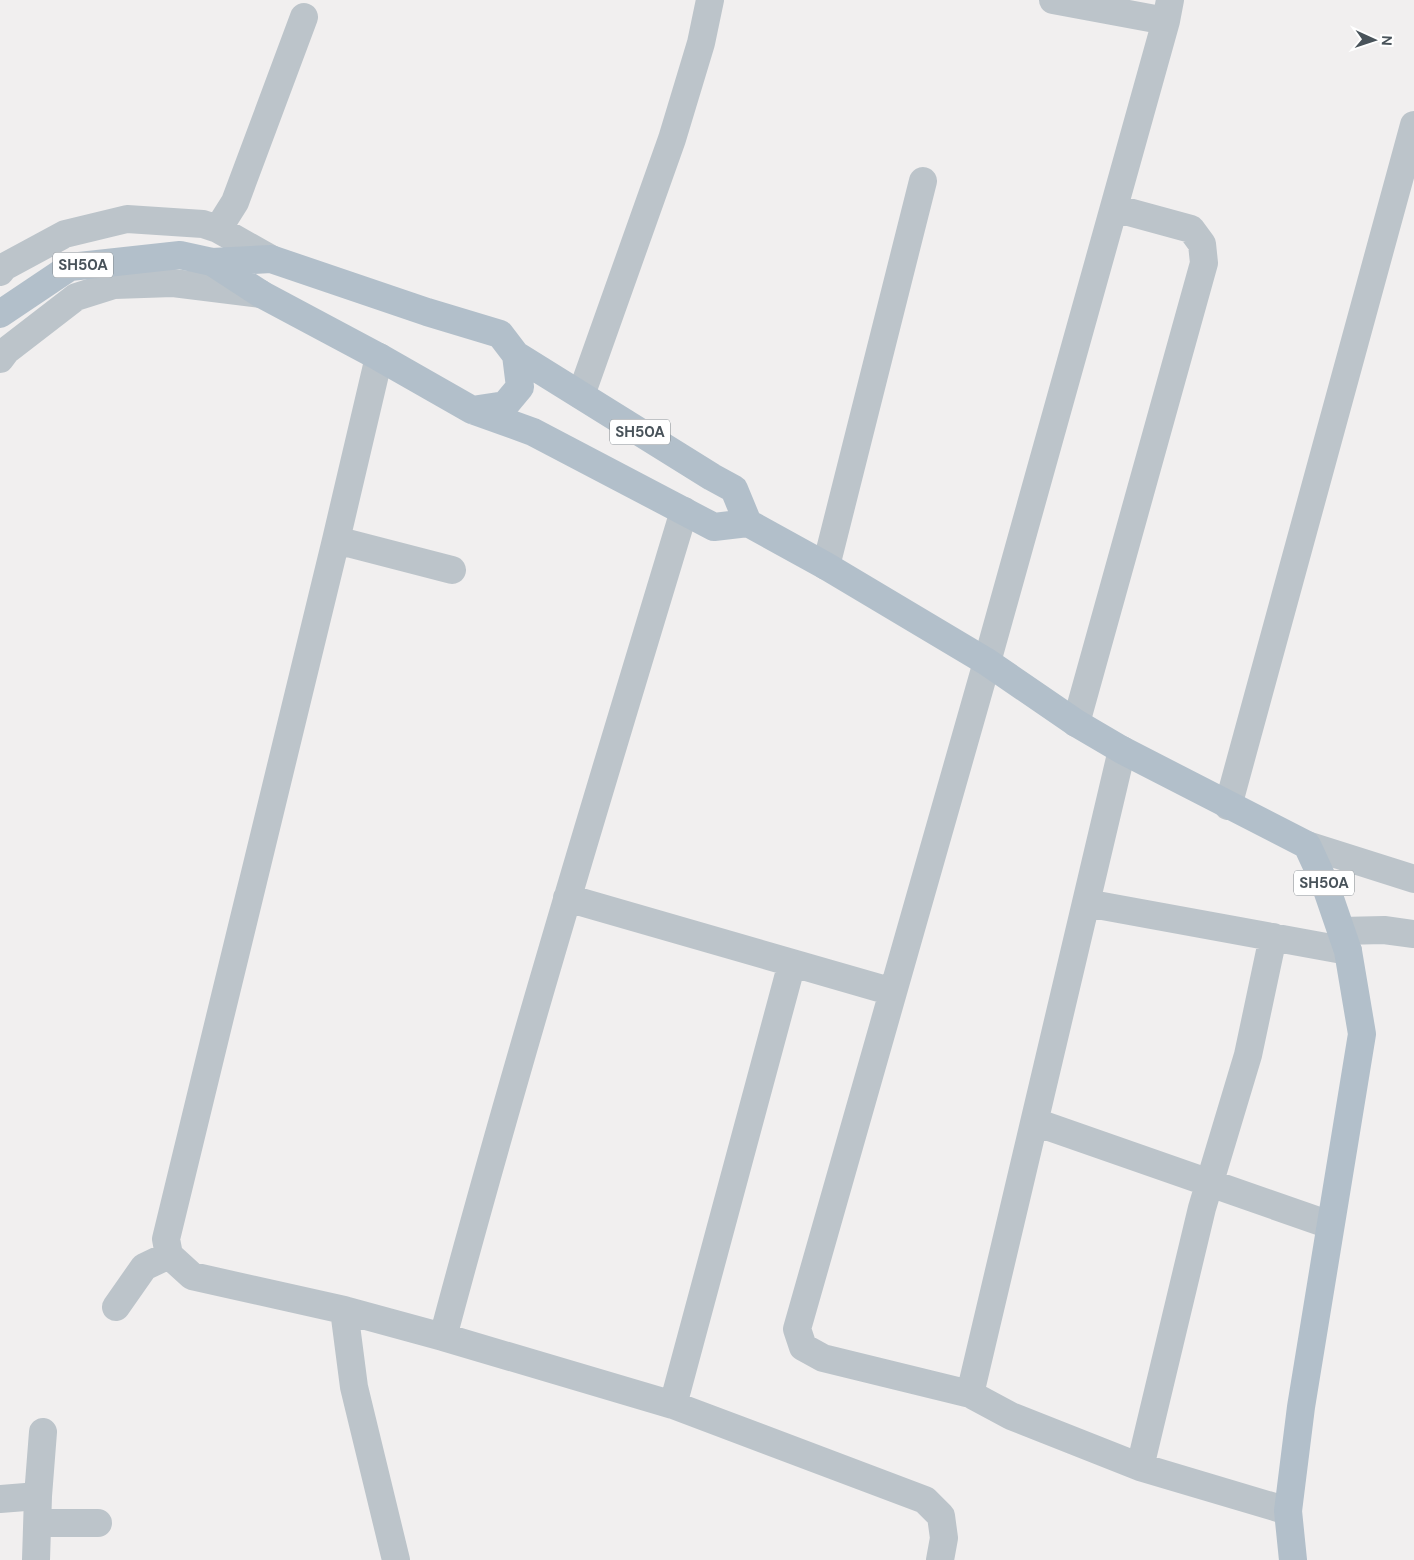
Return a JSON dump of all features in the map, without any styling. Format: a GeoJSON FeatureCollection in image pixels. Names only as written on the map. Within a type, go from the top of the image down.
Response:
{"type":"FeatureCollection","features":[{"type":"Feature","properties":{"kind":"main road","name":"SH50A"},"geometry":{"type":"LineString","coordinates":[[0,314],[70,267],[180,255],[212,262],[261,294]]}},
{"type":"Feature","properties":{"kind":"main road"},"geometry":{"type":"LineString","coordinates":[[212,262],[271,259],[427,312],[500,334],[516,355],[520,387],[505,405],[472,410]]}},
{"type":"Feature","properties":{"kind":"main road"},"geometry":{"type":"LineString","coordinates":[[261,294],[379,357],[472,410],[533,432],[714,526],[748,523],[826,566],[987,662],[1076,723],[1122,750],[1307,845]]}},
{"type":"Feature","properties":{"kind":"main road","name":"SH50A"},"geometry":{"type":"LineString","coordinates":[[516,355],[734,489],[748,523]]}},
{"type":"Feature","properties":{"kind":"main road","name":"SH50A"},"geometry":{"type":"LineString","coordinates":[[1293,1560],[1288,1511],[1301,1407],[1362,1034],[1345,941],[1325,884],[1307,845]]}},
{"type":"Feature","properties":{"kind":"street"},"geometry":{"type":"LineString","coordinates":[[581,395],[672,139],[701,43],[710,0]]}},
{"type":"Feature","properties":{"kind":"street"},"geometry":{"type":"LineString","coordinates":[[1052,0],[1168,11],[987,662],[797,1328],[803,1347],[823,1358],[970,1394],[1011,1416],[1140,1467],[1288,1511]]}},
{"type":"Feature","properties":{"kind":"street"},"geometry":{"type":"LineString","coordinates":[[218,229],[235,202],[304,17]]}},
{"type":"Feature","properties":{"kind":"street"},"geometry":{"type":"LineString","coordinates":[[1228,806],[1414,125]]}},
{"type":"Feature","properties":{"kind":"street"},"geometry":{"type":"LineString","coordinates":[[826,566],[923,181]]}},
{"type":"Feature","properties":{"kind":"street"},"geometry":{"type":"LineString","coordinates":[[1076,723],[1204,263],[1202,244],[1191,229],[1114,208]]}},
{"type":"Feature","properties":{"kind":"street"},"geometry":{"type":"LineString","coordinates":[[0,272],[4,267],[65,234],[127,219],[203,224],[218,229],[271,259]]}},
{"type":"Feature","properties":{"kind":"street"},"geometry":{"type":"LineString","coordinates":[[0,359],[6,352],[76,298],[114,285],[173,283],[261,294]]}},
{"type":"Feature","properties":{"kind":"street"},"geometry":{"type":"LineString","coordinates":[[379,357],[166,1239],[169,1255],[192,1276],[344,1310],[443,1337],[672,1405],[926,1500],[941,1516],[944,1538],[940,1560]]}},
{"type":"Feature","properties":{"kind":"street"},"geometry":{"type":"LineString","coordinates":[[443,1337],[567,898],[684,511]]}},
{"type":"Feature","properties":{"kind":"street"},"geometry":{"type":"LineString","coordinates":[[336,540],[452,570]]}},
{"type":"Feature","properties":{"kind":"street"},"geometry":{"type":"LineString","coordinates":[[970,1394],[1122,750]]}},
{"type":"Feature","properties":{"kind":"street"},"geometry":{"type":"LineString","coordinates":[[1307,845],[1414,879]]}},
{"type":"Feature","properties":{"kind":"street"},"geometry":{"type":"LineString","coordinates":[[567,898],[893,992]]}},
{"type":"Feature","properties":{"kind":"street"},"geometry":{"type":"LineString","coordinates":[[1086,903],[1273,937],[1345,941],[1384,930],[1414,934]]}},
{"type":"Feature","properties":{"kind":"street"},"geometry":{"type":"LineString","coordinates":[[1140,1467],[1202,1208],[1248,1055],[1273,937]]}},
{"type":"Feature","properties":{"kind":"street"},"geometry":{"type":"LineString","coordinates":[[672,1405],[792,963]]}},
{"type":"Feature","properties":{"kind":"street"},"geometry":{"type":"LineString","coordinates":[[1034,1122],[1330,1225]]}},
{"type":"Feature","properties":{"kind":"street"},"geometry":{"type":"LineString","coordinates":[[116,1306],[144,1267],[169,1255]]}},
{"type":"Feature","properties":{"kind":"street"},"geometry":{"type":"LineString","coordinates":[[344,1310],[354,1387],[396,1560]]}},
{"type":"Feature","properties":{"kind":"street"},"geometry":{"type":"LineString","coordinates":[[36,1560],[43,1432]]}},
{"type":"Feature","properties":{"kind":"street"},"geometry":{"type":"LineString","coordinates":[[0,1499],[38,1496]]}},
{"type":"Feature","properties":{"kind":"street"},"geometry":{"type":"LineString","coordinates":[[38,1523],[98,1522]]}}]}
